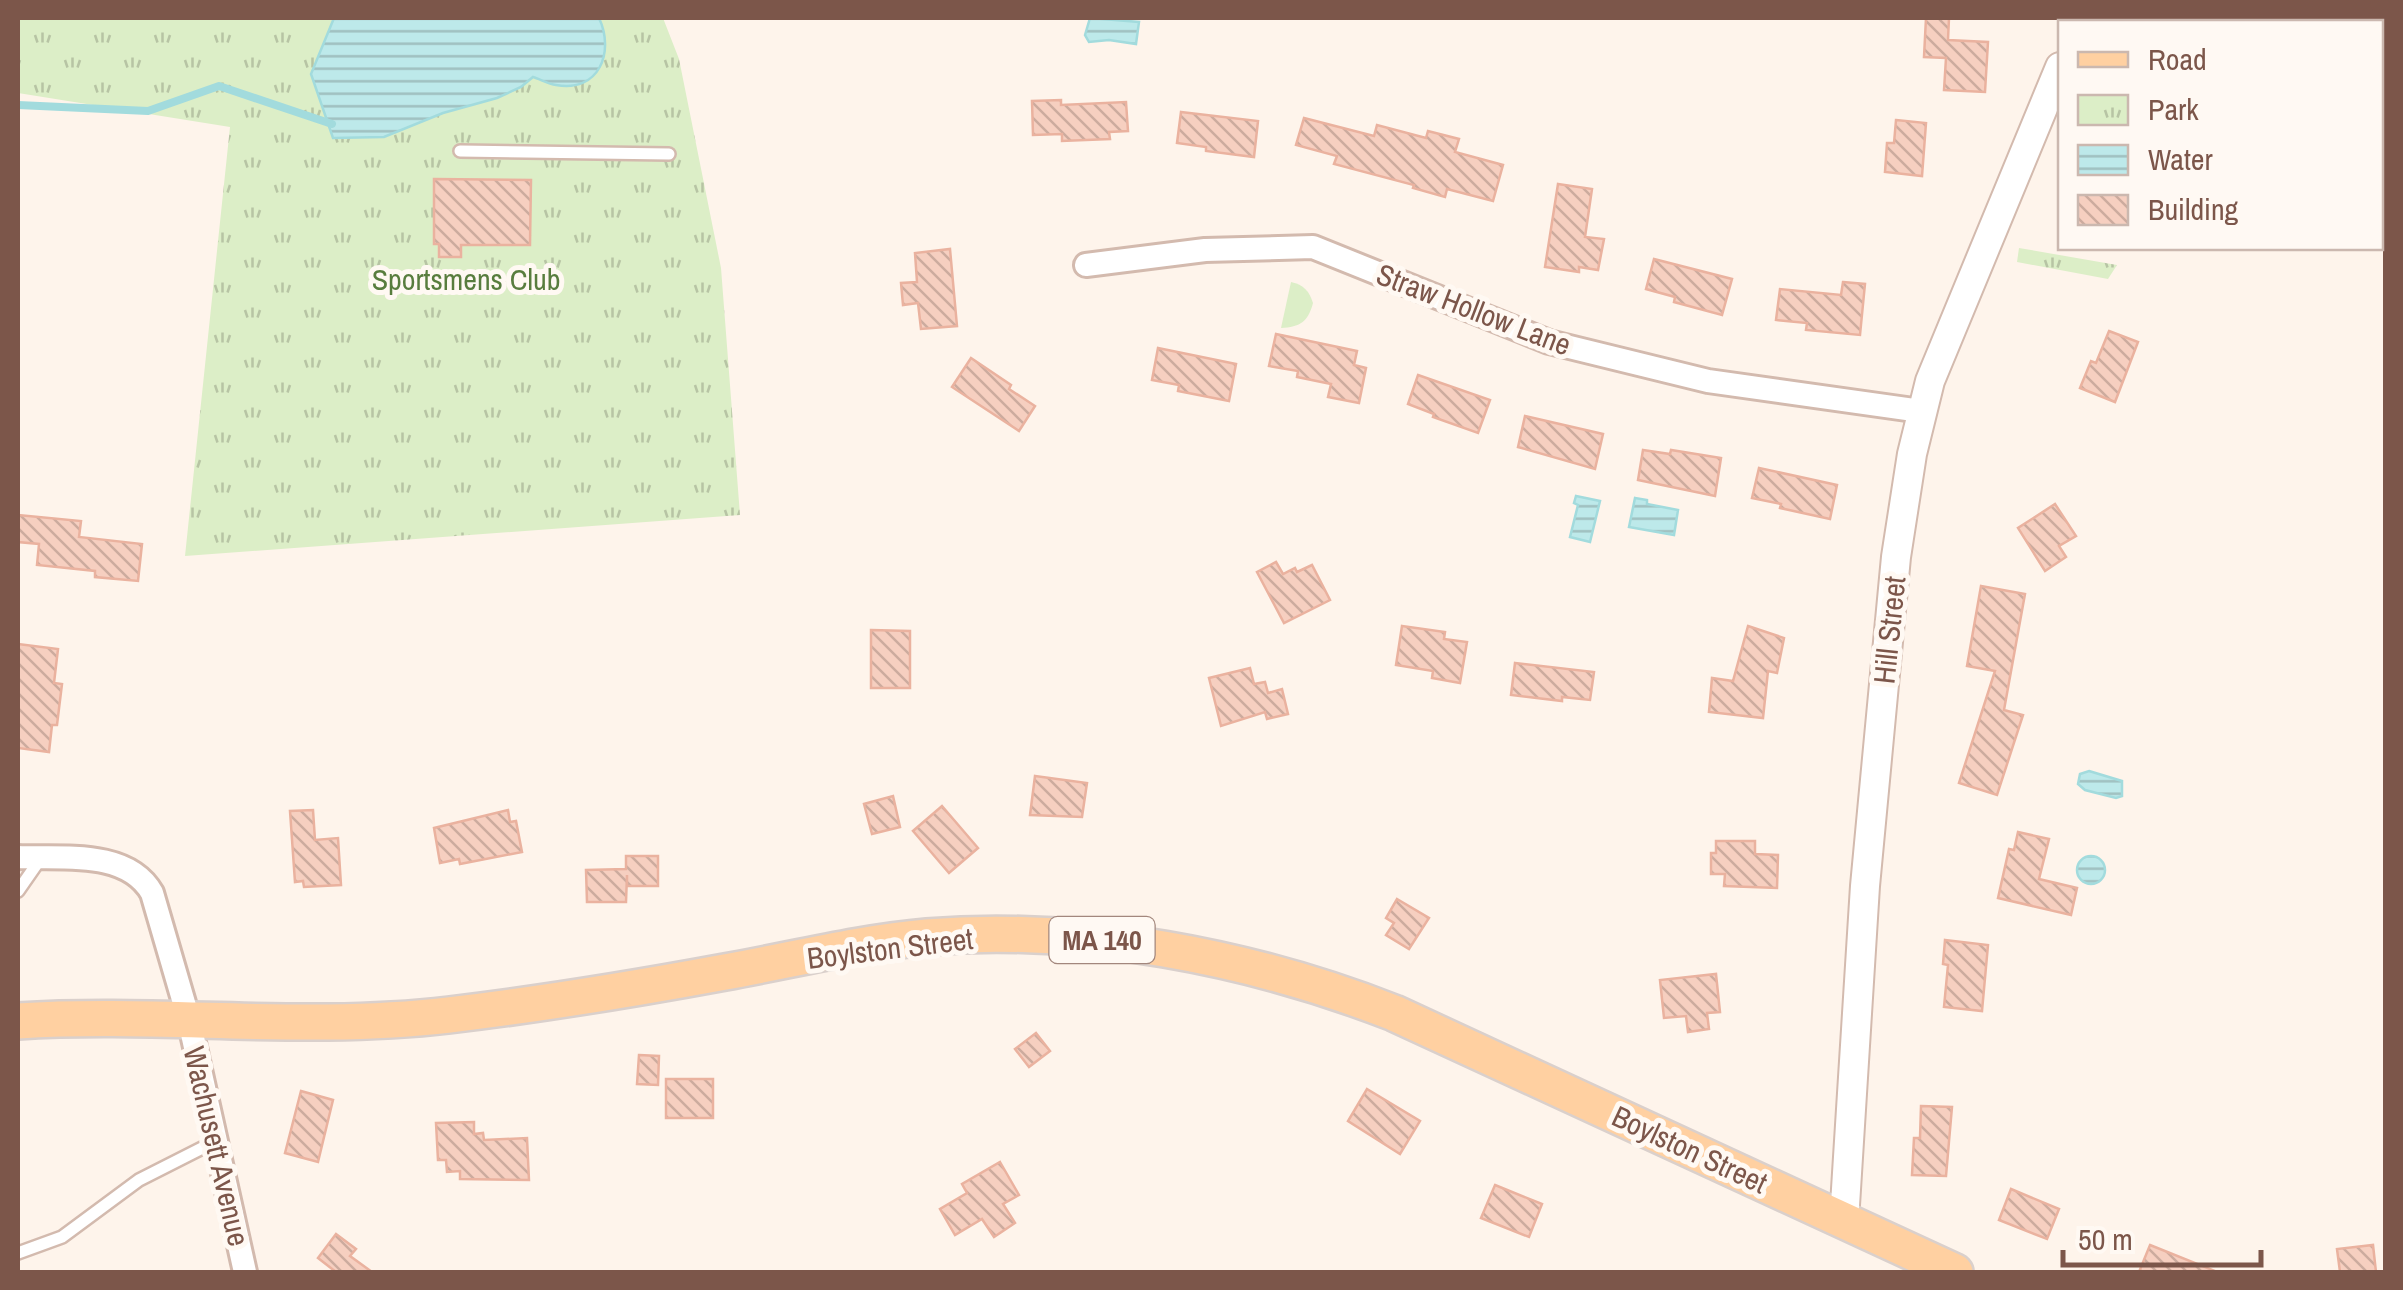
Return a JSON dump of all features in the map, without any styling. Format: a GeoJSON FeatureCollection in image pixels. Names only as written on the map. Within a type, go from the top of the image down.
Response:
{"type":"FeatureCollection","features":[{"type":"Feature","properties":{"kind":"main road","name":"Boylston Street"},"geometry":{"type":"LineString","coordinates":[[18,1020],[334,1023],[577,1000],[930,937],[1052,937],[1128,943],[1217,960],[1376,1006],[1955,1272]]}},
{"type":"Feature","properties":{"kind":"main road","name":"Boylston Street"},"geometry":{"type":"LineString","coordinates":[[18,1011],[64,1018]]}},
{"type":"Feature","properties":{"kind":"street","name":"Hill Street"},"geometry":{"type":"LineString","coordinates":[[1844,1221],[1865,886],[1887,644],[1896,557],[1921,411],[1948,335],[2058,73]]}},
{"type":"Feature","properties":{"kind":"street","name":"Straw Hollow Lane"},"geometry":{"type":"LineString","coordinates":[[1086,266],[1205,250],[1312,247],[1549,342],[1708,382],[1921,411]]}},
{"type":"Feature","properties":{"kind":"street","name":"Wachusett Avenue"},"geometry":{"type":"LineString","coordinates":[[29,858],[130,868],[146,882],[158,904],[189,1020],[244,1264]]}},
{"type":"Feature","properties":{"kind":"street"},"geometry":{"type":"LineString","coordinates":[[225,1272],[244,1264]]}},
{"type":"Feature","properties":{"kind":"lane"},"geometry":{"type":"LineString","coordinates":[[460,151],[669,154]]}},
{"type":"Feature","properties":{"kind":"lane"},"geometry":{"type":"LineString","coordinates":[[18,890],[29,858]]}},
{"type":"Feature","properties":{"kind":"lane"},"geometry":{"type":"LineString","coordinates":[[18,1253],[62,1237],[155,1170],[214,1142]]}},
{"type":"Feature","properties":{"kind":"green space","name":"Sportsmens Club"},"geometry":{"type":"Polygon","coordinates":[[[18,18],[663,18],[679,59],[721,268],[740,515],[185,556],[230,127],[18,93],[18,18]]]}},
{"type":"Feature","properties":{"kind":"green space"},"geometry":{"type":"Polygon","coordinates":[[[2019,248],[2117,265],[2108,279],[2017,262],[2019,248]]]}},
{"type":"Feature","properties":{"kind":"green space"},"geometry":{"type":"Polygon","coordinates":[[[1291,282],[1305,289],[1313,303],[1302,322],[1281,328],[1291,282]]]}},
{"type":"Feature","properties":{"kind":"water"},"geometry":{"type":"Polygon","coordinates":[[[334,18],[599,18],[604,31],[604,56],[593,76],[583,83],[556,85],[533,77],[497,98],[443,113],[384,137],[333,138],[311,74],[334,18]]]}},
{"type":"Feature","properties":{"kind":"water"},"geometry":{"type":"Polygon","coordinates":[[[1090,18],[1139,22],[1136,44],[1089,42],[1085,35],[1090,18]]]}},
{"type":"Feature","properties":{"kind":"water"},"geometry":{"type":"Polygon","coordinates":[[[1576,496],[1600,501],[1590,542],[1570,537],[1578,505],[1574,503],[1576,496]]]}},
{"type":"Feature","properties":{"kind":"water"},"geometry":{"type":"Polygon","coordinates":[[[1635,498],[1678,510],[1674,535],[1629,527],[1635,498]]]}},
{"type":"Feature","properties":{"kind":"water"},"geometry":{"type":"Polygon","coordinates":[[[2089,771],[2122,781],[2122,796],[2085,790],[2078,784],[2080,774],[2089,771]]]}},
{"type":"Feature","properties":{"kind":"water"},"geometry":{"type":"Polygon","coordinates":[[[2091,856],[2101,860],[2105,870],[2101,880],[2091,884],[2081,880],[2077,870],[2081,860],[2091,856]]]}},
{"type":"Feature","properties":{"kind":"building"},"geometry":{"type":"Polygon","coordinates":[[[1926,18],[1949,18],[1948,40],[1988,42],[1985,92],[1944,90],[1946,58],[1924,57],[1926,18]]]}},
{"type":"Feature","properties":{"kind":"building"},"geometry":{"type":"Polygon","coordinates":[[[1061,100],[1061,105],[1126,102],[1128,131],[1109,132],[1110,139],[1062,141],[1062,134],[1033,135],[1032,101],[1061,100]]]}},
{"type":"Feature","properties":{"kind":"building"},"geometry":{"type":"Polygon","coordinates":[[[1181,112],[1258,121],[1254,157],[1177,143],[1181,112]]]}},
{"type":"Feature","properties":{"kind":"building"},"geometry":{"type":"Polygon","coordinates":[[[1304,118],[1374,136],[1377,125],[1426,138],[1428,131],[1459,139],[1455,152],[1503,165],[1493,201],[1447,189],[1445,197],[1334,164],[1337,156],[1296,145],[1304,118]]]}},
{"type":"Feature","properties":{"kind":"building"},"geometry":{"type":"Polygon","coordinates":[[[1896,120],[1926,123],[1922,176],[1885,172],[1887,143],[1894,143],[1896,120]]]}},
{"type":"Feature","properties":{"kind":"building"},"geometry":{"type":"Polygon","coordinates":[[[434,179],[531,180],[530,245],[461,245],[461,257],[439,257],[439,244],[434,244],[434,179]]]}},
{"type":"Feature","properties":{"kind":"building"},"geometry":{"type":"Polygon","coordinates":[[[1558,184],[1592,189],[1585,237],[1604,239],[1598,270],[1579,267],[1579,272],[1545,267],[1558,184]]]}},
{"type":"Feature","properties":{"kind":"building"},"geometry":{"type":"Polygon","coordinates":[[[950,249],[957,326],[921,329],[918,303],[903,305],[901,283],[917,282],[915,253],[950,249]]]}},
{"type":"Feature","properties":{"kind":"building"},"geometry":{"type":"Polygon","coordinates":[[[1654,259],[1732,279],[1722,315],[1674,302],[1675,297],[1646,289],[1654,259]]]}},
{"type":"Feature","properties":{"kind":"building"},"geometry":{"type":"Polygon","coordinates":[[[1843,282],[1865,284],[1860,335],[1806,330],[1807,323],[1776,320],[1780,289],[1841,295],[1843,282]]]}},
{"type":"Feature","properties":{"kind":"building"},"geometry":{"type":"Polygon","coordinates":[[[2109,331],[2138,342],[2115,402],[2080,388],[2109,331]]]}},
{"type":"Feature","properties":{"kind":"building"},"geometry":{"type":"Polygon","coordinates":[[[1276,334],[1357,351],[1354,365],[1366,368],[1359,403],[1328,397],[1331,384],[1297,377],[1298,371],[1269,366],[1276,334]]]}},
{"type":"Feature","properties":{"kind":"building"},"geometry":{"type":"Polygon","coordinates":[[[1158,348],[1236,364],[1229,401],[1178,391],[1179,385],[1152,380],[1158,348]]]}},
{"type":"Feature","properties":{"kind":"building"},"geometry":{"type":"Polygon","coordinates":[[[971,358],[1035,406],[1019,431],[952,387],[971,358]]]}},
{"type":"Feature","properties":{"kind":"building"},"geometry":{"type":"Polygon","coordinates":[[[1418,375],[1490,400],[1478,433],[1408,404],[1418,375]]]}},
{"type":"Feature","properties":{"kind":"building"},"geometry":{"type":"Polygon","coordinates":[[[1525,416],[1603,434],[1595,469],[1518,447],[1525,416]]]}},
{"type":"Feature","properties":{"kind":"building"},"geometry":{"type":"Polygon","coordinates":[[[1643,450],[1721,458],[1715,496],[1638,480],[1643,450]]]}},
{"type":"Feature","properties":{"kind":"building"},"geometry":{"type":"Polygon","coordinates":[[[1759,468],[1837,485],[1830,519],[1752,498],[1759,468]]]}},
{"type":"Feature","properties":{"kind":"building"},"geometry":{"type":"Polygon","coordinates":[[[2055,504],[2076,536],[2059,546],[2066,557],[2045,571],[2018,528],[2055,504]]]}},
{"type":"Feature","properties":{"kind":"building"},"geometry":{"type":"Polygon","coordinates":[[[18,515],[81,521],[79,537],[142,544],[138,581],[95,577],[95,571],[37,565],[39,544],[18,542],[18,515]]]}},
{"type":"Feature","properties":{"kind":"building"},"geometry":{"type":"Polygon","coordinates":[[[1276,562],[1283,574],[1312,565],[1330,600],[1284,623],[1257,572],[1276,562]]]}},
{"type":"Feature","properties":{"kind":"building"},"geometry":{"type":"Polygon","coordinates":[[[1981,586],[2025,594],[2004,710],[2023,715],[1997,795],[1959,783],[1995,671],[1967,666],[1981,586]]]}},
{"type":"Feature","properties":{"kind":"building"},"geometry":{"type":"Polygon","coordinates":[[[1402,626],[1445,632],[1444,639],[1467,642],[1460,683],[1432,678],[1433,671],[1396,665],[1402,626]]]}},
{"type":"Feature","properties":{"kind":"building"},"geometry":{"type":"Polygon","coordinates":[[[1748,626],[1784,638],[1777,673],[1768,671],[1763,718],[1709,712],[1712,678],[1733,681],[1748,626]]]}},
{"type":"Feature","properties":{"kind":"building"},"geometry":{"type":"Polygon","coordinates":[[[871,630],[910,631],[910,688],[871,688],[871,630]]]}},
{"type":"Feature","properties":{"kind":"building"},"geometry":{"type":"Polygon","coordinates":[[[18,644],[58,649],[54,683],[62,684],[49,752],[18,748],[18,644]]]}},
{"type":"Feature","properties":{"kind":"building"},"geometry":{"type":"Polygon","coordinates":[[[1515,663],[1594,672],[1590,700],[1511,695],[1515,663]]]}},
{"type":"Feature","properties":{"kind":"building"},"geometry":{"type":"Polygon","coordinates":[[[1250,668],[1254,684],[1265,682],[1268,693],[1282,689],[1288,714],[1267,719],[1265,712],[1221,726],[1209,678],[1250,668]]]}},
{"type":"Feature","properties":{"kind":"building"},"geometry":{"type":"Polygon","coordinates":[[[1035,776],[1087,783],[1082,817],[1030,815],[1035,776]]]}},
{"type":"Feature","properties":{"kind":"building"},"geometry":{"type":"Polygon","coordinates":[[[893,796],[900,827],[872,834],[864,804],[893,796]]]}},
{"type":"Feature","properties":{"kind":"building"},"geometry":{"type":"Polygon","coordinates":[[[942,806],[978,848],[949,873],[913,831],[942,806]]]}},
{"type":"Feature","properties":{"kind":"building"},"geometry":{"type":"Polygon","coordinates":[[[313,810],[315,840],[338,838],[341,885],[304,887],[303,881],[295,882],[290,811],[313,810]]]}},
{"type":"Feature","properties":{"kind":"building"},"geometry":{"type":"Polygon","coordinates":[[[508,810],[510,822],[516,821],[522,852],[460,864],[459,859],[440,863],[434,828],[508,810]]]}},
{"type":"Feature","properties":{"kind":"building"},"geometry":{"type":"Polygon","coordinates":[[[2018,832],[2049,839],[2039,879],[2077,888],[2071,915],[1998,898],[2009,849],[2014,850],[2018,832]]]}},
{"type":"Feature","properties":{"kind":"building"},"geometry":{"type":"Polygon","coordinates":[[[1716,841],[1755,841],[1755,854],[1778,855],[1777,888],[1724,886],[1725,874],[1711,874],[1711,853],[1716,853],[1716,841]]]}},
{"type":"Feature","properties":{"kind":"building"},"geometry":{"type":"Polygon","coordinates":[[[626,856],[658,856],[658,886],[627,886],[627,875],[626,902],[587,902],[586,870],[626,869],[626,856]]]}},
{"type":"Feature","properties":{"kind":"building"},"geometry":{"type":"Polygon","coordinates":[[[1397,899],[1429,918],[1409,949],[1386,935],[1394,923],[1386,918],[1397,899]]]}},
{"type":"Feature","properties":{"kind":"building"},"geometry":{"type":"Polygon","coordinates":[[[1945,940],[1988,945],[1982,1011],[1944,1007],[1948,965],[1943,964],[1945,940]]]}},
{"type":"Feature","properties":{"kind":"building"},"geometry":{"type":"Polygon","coordinates":[[[1716,974],[1720,1012],[1707,1013],[1709,1029],[1688,1032],[1686,1016],[1664,1018],[1660,980],[1716,974]]]}},
{"type":"Feature","properties":{"kind":"building"},"geometry":{"type":"Polygon","coordinates":[[[1036,1033],[1050,1051],[1029,1067],[1015,1049],[1036,1033]]]}},
{"type":"Feature","properties":{"kind":"building"},"geometry":{"type":"Polygon","coordinates":[[[639,1055],[659,1056],[658,1085],[637,1084],[639,1055]]]}},
{"type":"Feature","properties":{"kind":"building"},"geometry":{"type":"Polygon","coordinates":[[[666,1079],[713,1079],[713,1118],[666,1118],[666,1079]]]}},
{"type":"Feature","properties":{"kind":"building"},"geometry":{"type":"Polygon","coordinates":[[[1367,1089],[1420,1121],[1400,1154],[1348,1121],[1367,1089]]]}},
{"type":"Feature","properties":{"kind":"building"},"geometry":{"type":"Polygon","coordinates":[[[301,1091],[333,1100],[318,1162],[285,1153],[301,1091]]]}},
{"type":"Feature","properties":{"kind":"building"},"geometry":{"type":"Polygon","coordinates":[[[1921,1106],[1952,1107],[1946,1176],[1912,1175],[1914,1138],[1920,1138],[1921,1106]]]}},
{"type":"Feature","properties":{"kind":"building"},"geometry":{"type":"Polygon","coordinates":[[[474,1122],[474,1134],[483,1133],[484,1140],[527,1138],[529,1180],[460,1179],[460,1171],[447,1172],[446,1160],[438,1160],[436,1123],[474,1122]]]}},
{"type":"Feature","properties":{"kind":"building"},"geometry":{"type":"Polygon","coordinates":[[[1000,1162],[1019,1195],[1003,1204],[1015,1223],[994,1237],[982,1219],[955,1235],[940,1209],[967,1193],[962,1184],[1000,1162]]]}},
{"type":"Feature","properties":{"kind":"building"},"geometry":{"type":"Polygon","coordinates":[[[1495,1185],[1542,1204],[1529,1237],[1481,1218],[1495,1185]]]}},
{"type":"Feature","properties":{"kind":"building"},"geometry":{"type":"Polygon","coordinates":[[[2011,1189],[2059,1209],[2047,1239],[1999,1220],[2011,1189]]]}},
{"type":"Feature","properties":{"kind":"building"},"geometry":{"type":"Polygon","coordinates":[[[336,1234],[356,1249],[350,1256],[372,1272],[336,1272],[318,1258],[336,1234]]]}},
{"type":"Feature","properties":{"kind":"building"},"geometry":{"type":"Polygon","coordinates":[[[2150,1245],[2215,1271],[2215,1272],[2139,1272],[2150,1245]]]}},
{"type":"Feature","properties":{"kind":"building"},"geometry":{"type":"Polygon","coordinates":[[[2373,1245],[2376,1272],[2340,1272],[2337,1249],[2373,1245]]]}},
{"type":"Feature","properties":{"kind":"waterway"},"geometry":{"type":"LineString","coordinates":[[18,105],[148,111],[219,86],[332,124]]}}]}
